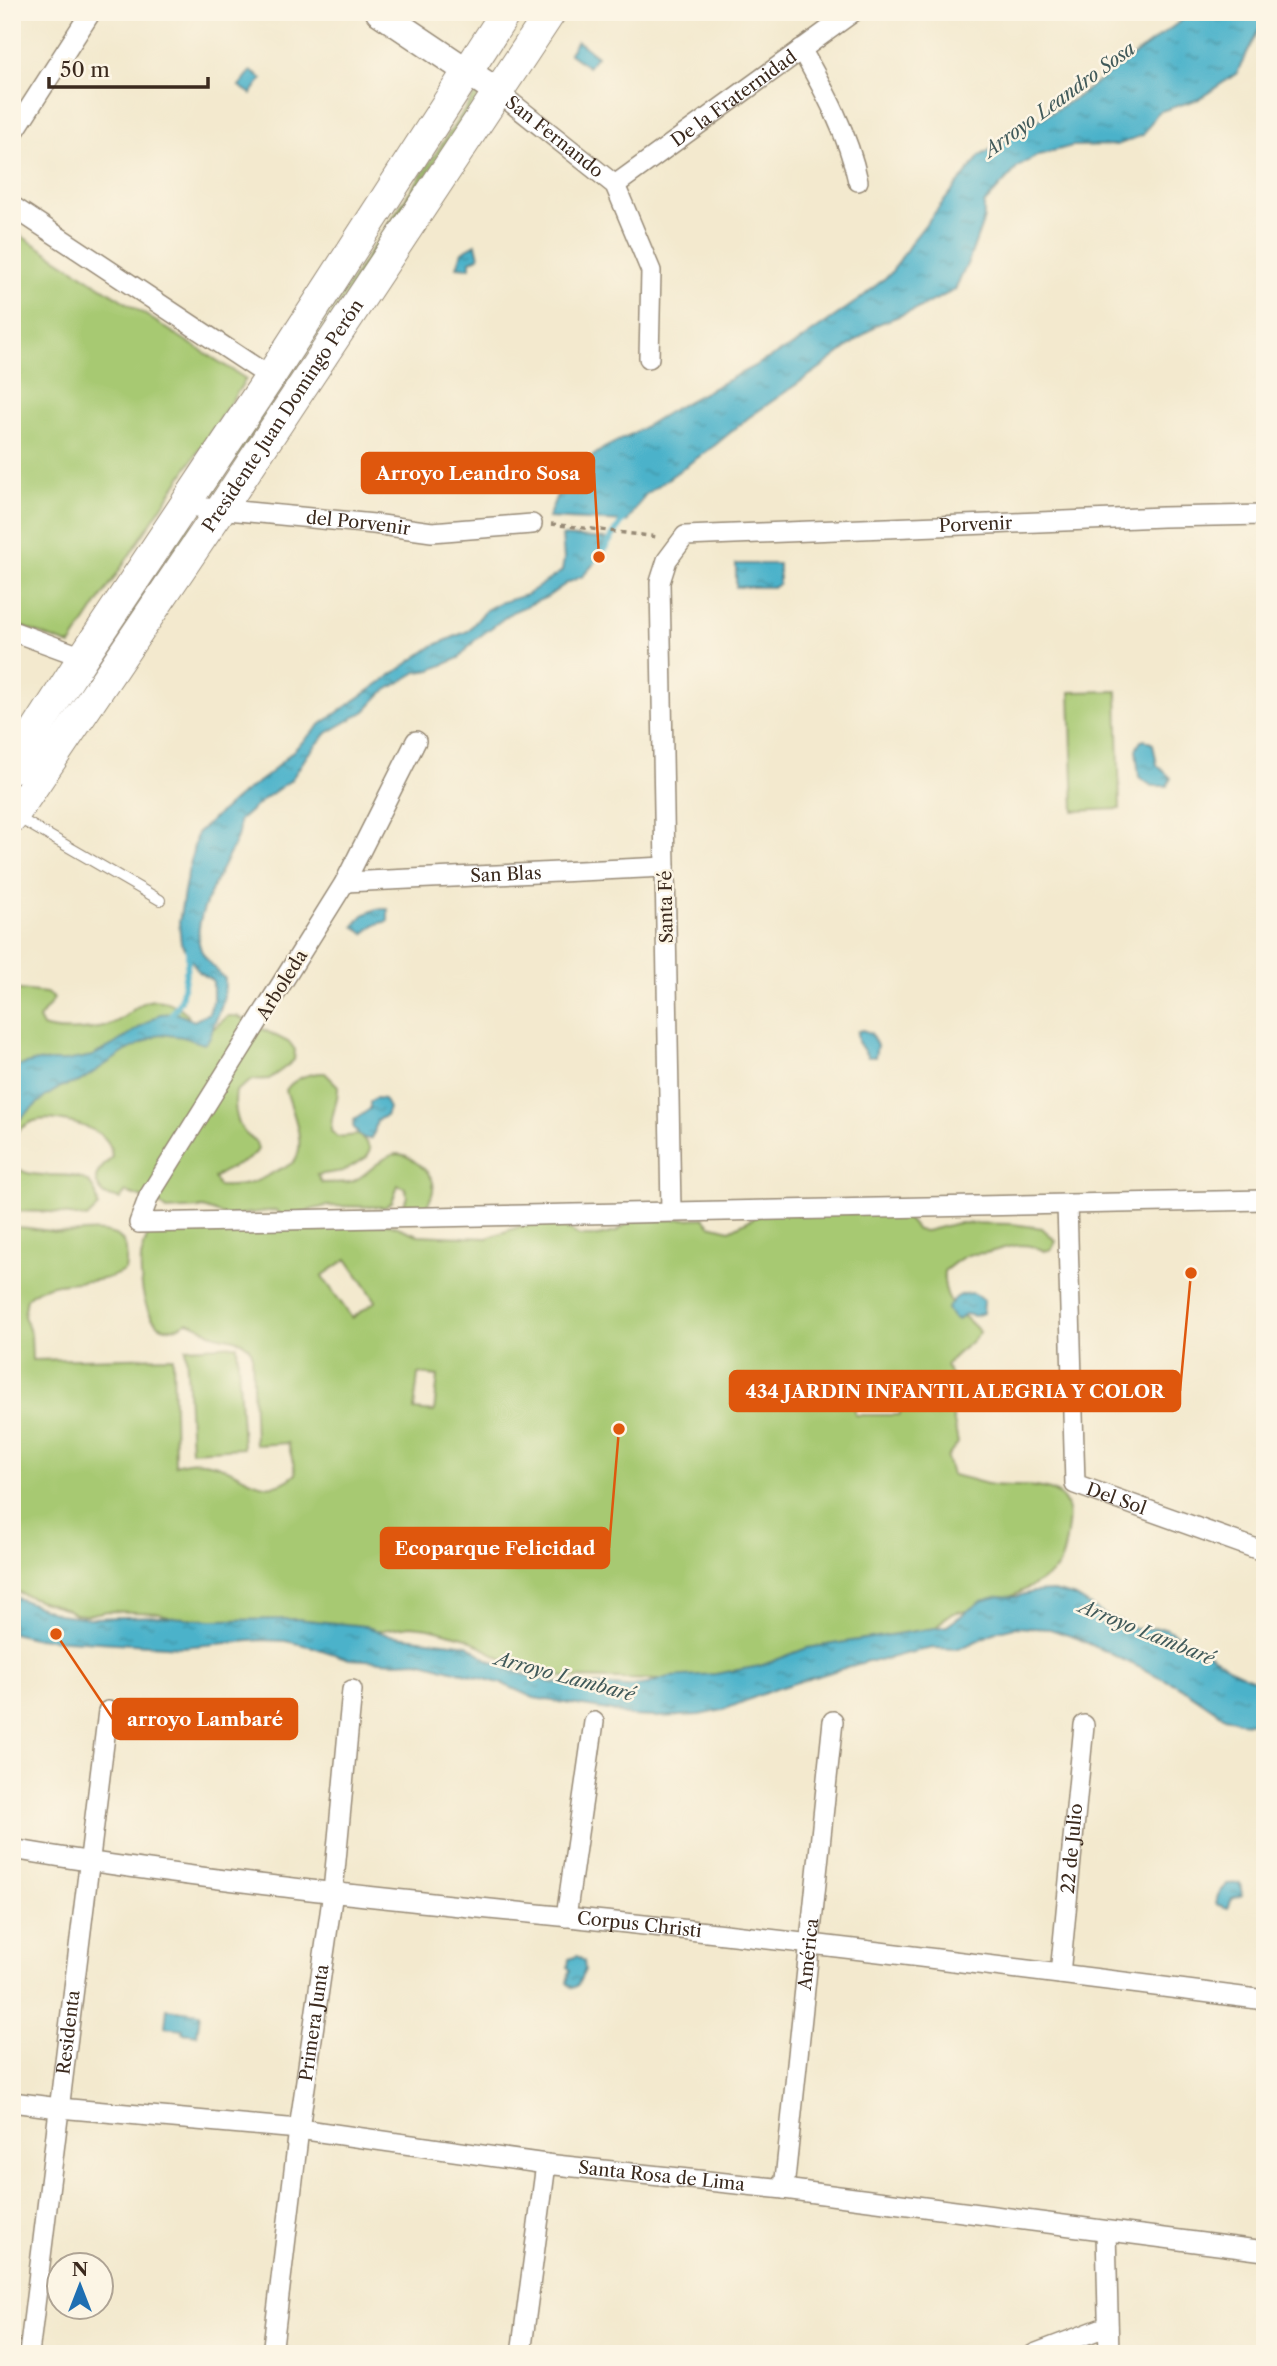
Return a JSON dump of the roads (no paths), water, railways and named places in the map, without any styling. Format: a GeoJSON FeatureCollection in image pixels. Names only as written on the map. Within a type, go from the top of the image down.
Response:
{"type":"FeatureCollection","features":[{"type":"Feature","properties":{"kind":"main road","name":"Presidente Juan Domingo Perón"},"geometry":{"type":"LineString","coordinates":[[12,768],[83,657],[186,506],[506,12]]}},
{"type":"Feature","properties":{"kind":"main road","name":"Presidente Juan Domingo Perón"},"geometry":{"type":"LineString","coordinates":[[13,817],[551,12]]}},
{"type":"Feature","properties":{"kind":"street"},"geometry":{"type":"LineString","coordinates":[[12,135],[91,12]]}},
{"type":"Feature","properties":{"kind":"street","name":"San Fernando"},"geometry":{"type":"LineString","coordinates":[[379,12],[498,92],[615,185],[651,271],[649,358]]}},
{"type":"Feature","properties":{"kind":"street","name":"De la Fraternidad"},"geometry":{"type":"LineString","coordinates":[[615,185],[853,12]]}},
{"type":"Feature","properties":{"kind":"street"},"geometry":{"type":"LineString","coordinates":[[801,49],[827,95],[851,150],[858,181]]}},
{"type":"Feature","properties":{"kind":"street"},"geometry":{"type":"LineString","coordinates":[[12,206],[270,377]]}},
{"type":"Feature","properties":{"kind":"street","name":"del Porvenir"},"geometry":{"type":"LineString","coordinates":[[186,506],[432,532],[531,524]]}},
{"type":"Feature","properties":{"kind":"street","name":"Porvenir"},"geometry":{"type":"LineString","coordinates":[[685,536],[1265,515]]}},
{"type":"Feature","properties":{"kind":"street","name":"Santa Fé"},"geometry":{"type":"LineString","coordinates":[[671,1211],[660,582],[667,560],[685,536]]}},
{"type":"Feature","properties":{"kind":"street"},"geometry":{"type":"LineString","coordinates":[[12,631],[83,657]]}},
{"type":"Feature","properties":{"kind":"street","name":"Arboleda"},"geometry":{"type":"LineString","coordinates":[[416,741],[345,882],[149,1196],[139,1223],[671,1211]]}},
{"type":"Feature","properties":{"kind":"street","name":"San Blas"},"geometry":{"type":"LineString","coordinates":[[345,882],[665,867]]}},
{"type":"Feature","properties":{"kind":"street"},"geometry":{"type":"LineString","coordinates":[[671,1211],[1265,1200]]}},
{"type":"Feature","properties":{"kind":"street","name":"Del Sol"},"geometry":{"type":"LineString","coordinates":[[1067,1204],[1075,1484],[1265,1552]]}},
{"type":"Feature","properties":{"kind":"street","name":"Primera Junta"},"geometry":{"type":"LineString","coordinates":[[272,2354],[299,2129],[333,1892],[352,1690]]}},
{"type":"Feature","properties":{"kind":"street","name":"Residenta"},"geometry":{"type":"LineString","coordinates":[[29,2354],[108,1711]]}},
{"type":"Feature","properties":{"kind":"street","name":"América"},"geometry":{"type":"LineString","coordinates":[[784,2189],[833,1721]]}},
{"type":"Feature","properties":{"kind":"street"},"geometry":{"type":"LineString","coordinates":[[566,1917],[594,1722]]}},
{"type":"Feature","properties":{"kind":"street","name":"22 de Julio"},"geometry":{"type":"LineString","coordinates":[[1060,1974],[1084,1725]]}},
{"type":"Feature","properties":{"kind":"street","name":"Corpus Christi"},"geometry":{"type":"LineString","coordinates":[[12,1849],[90,1862],[333,1892],[810,1943],[1265,2000]]}},
{"type":"Feature","properties":{"kind":"street","name":"Santa Rosa de Lima"},"geometry":{"type":"LineString","coordinates":[[12,2102],[299,2129],[546,2164],[784,2189],[1265,2251]]}},
{"type":"Feature","properties":{"kind":"street"},"geometry":{"type":"LineString","coordinates":[[521,2354],[546,2164]]}},
{"type":"Feature","properties":{"kind":"street"},"geometry":{"type":"LineString","coordinates":[[1105,2231],[1109,2354]]}},
{"type":"Feature","properties":{"kind":"street"},"geometry":{"type":"LineString","coordinates":[[1034,2354],[1108,2326]]}},
{"type":"Feature","properties":{"kind":"lane"},"geometry":{"type":"LineString","coordinates":[[13,817],[160,900]]}},
{"type":"Feature","properties":{"kind":"water"},"geometry":{"type":"Polygon","coordinates":[[[1193,12],[1265,12],[1237,73],[1199,99],[1158,112],[1143,135],[1117,145],[1072,146],[1039,155],[1018,167],[984,204],[984,218],[955,290],[878,324],[645,495],[627,522],[548,518],[564,477],[604,448],[794,345],[860,299],[891,273],[913,240],[980,156],[1077,97],[1193,12]]]}},
{"type":"Feature","properties":{"kind":"water"},"geometry":{"type":"Polygon","coordinates":[[[577,41],[597,56],[588,67],[569,53],[577,41]]]}},
{"type":"Feature","properties":{"kind":"water"},"geometry":{"type":"Polygon","coordinates":[[[251,71],[262,79],[251,94],[239,86],[251,71]]]}},
{"type":"Feature","properties":{"kind":"water"},"geometry":{"type":"Polygon","coordinates":[[[476,244],[479,257],[470,261],[470,268],[457,267],[462,252],[476,244]]]}},
{"type":"Feature","properties":{"kind":"water"},"geometry":{"type":"Polygon","coordinates":[[[562,536],[606,539],[593,565],[583,576],[547,597],[512,612],[475,640],[459,658],[431,670],[417,672],[382,693],[365,711],[327,733],[308,754],[291,780],[239,821],[237,837],[210,892],[200,923],[198,937],[201,950],[225,979],[223,1003],[206,1042],[204,1044],[183,1037],[160,1034],[126,1051],[79,1082],[61,1087],[45,1097],[12,1126],[12,1068],[37,1061],[66,1061],[92,1056],[160,1014],[176,1013],[194,1021],[209,1013],[213,1001],[213,981],[198,971],[181,943],[179,923],[197,833],[269,774],[321,724],[433,646],[468,631],[486,610],[526,595],[562,571],[562,536]]]}},
{"type":"Feature","properties":{"kind":"water"},"geometry":{"type":"Polygon","coordinates":[[[736,564],[779,564],[779,584],[774,587],[736,587],[736,564]]]}},
{"type":"Feature","properties":{"kind":"water"},"geometry":{"type":"Polygon","coordinates":[[[1141,741],[1153,744],[1157,765],[1171,778],[1167,786],[1152,786],[1139,777],[1136,749],[1141,741]]]}},
{"type":"Feature","properties":{"kind":"water"},"geometry":{"type":"Polygon","coordinates":[[[376,909],[388,909],[388,921],[374,925],[364,934],[354,926],[363,915],[376,909]]]}},
{"type":"Feature","properties":{"kind":"water"},"geometry":{"type":"Polygon","coordinates":[[[862,1030],[871,1033],[877,1046],[875,1057],[868,1057],[858,1042],[857,1032],[862,1030]]]}},
{"type":"Feature","properties":{"kind":"water"},"geometry":{"type":"Polygon","coordinates":[[[375,1098],[384,1099],[389,1108],[386,1116],[377,1120],[370,1139],[362,1137],[353,1126],[354,1120],[370,1109],[370,1102],[375,1098]]]}},
{"type":"Feature","properties":{"kind":"water"},"geometry":{"type":"Polygon","coordinates":[[[973,1293],[984,1301],[983,1313],[975,1316],[965,1314],[958,1320],[952,1317],[947,1309],[952,1301],[958,1296],[973,1293]]]}},
{"type":"Feature","properties":{"kind":"water","name":"Arroyo Lambaré"},"geometry":{"type":"Polygon","coordinates":[[[1053,1591],[1076,1597],[1105,1615],[1137,1629],[1165,1628],[1230,1669],[1265,1685],[1265,1724],[1239,1722],[1225,1717],[1179,1686],[1077,1638],[1050,1629],[1015,1627],[998,1631],[959,1649],[933,1648],[879,1661],[868,1661],[775,1689],[723,1710],[699,1715],[657,1717],[630,1716],[534,1698],[503,1684],[419,1661],[349,1659],[285,1641],[261,1640],[182,1647],[33,1638],[12,1633],[12,1596],[58,1614],[90,1618],[159,1616],[211,1620],[297,1619],[365,1626],[388,1635],[468,1645],[487,1659],[519,1673],[553,1683],[627,1687],[668,1677],[715,1674],[760,1666],[807,1648],[947,1626],[981,1601],[1000,1596],[1015,1597],[1033,1592],[1053,1591]]]}},
{"type":"Feature","properties":{"kind":"water"},"geometry":{"type":"Polygon","coordinates":[[[1240,1883],[1242,1895],[1232,1899],[1228,1908],[1216,1904],[1218,1895],[1227,1884],[1240,1883]]]}},
{"type":"Feature","properties":{"kind":"water"},"geometry":{"type":"Polygon","coordinates":[[[577,1956],[584,1961],[585,1970],[577,1986],[573,1988],[567,1983],[569,1959],[577,1956]]]}},
{"type":"Feature","properties":{"kind":"water"},"geometry":{"type":"Polygon","coordinates":[[[167,2009],[200,2013],[197,2035],[182,2033],[183,2029],[165,2027],[167,2009]]]}},
{"type":"Feature","properties":{"kind":"waterway","name":"Arroyo Leandro Sosa"},"geometry":{"type":"LineString","coordinates":[[590,562],[599,557],[626,516]]}},
{"type":"Feature","properties":{"kind":"waterway","name":"Arroyo Leandro Sosa"},"geometry":{"type":"LineString","coordinates":[[168,1020],[181,1000],[188,948]]}},
{"type":"Feature","properties":{"kind":"place","name":"Arroyo Leandro Sosa"},"geometry":{"type":"Point","coordinates":[599,557]}},
{"type":"Feature","properties":{"kind":"place","name":"434 JARDIN INFANTIL ALEGRIA Y COLOR"},"geometry":{"type":"Point","coordinates":[1191,1273]}},
{"type":"Feature","properties":{"kind":"place","name":"Ecoparque Felicidad"},"geometry":{"type":"Point","coordinates":[619,1429]}},
{"type":"Feature","properties":{"kind":"place","name":"arroyo Lambaré"},"geometry":{"type":"Point","coordinates":[56,1634]}}]}
